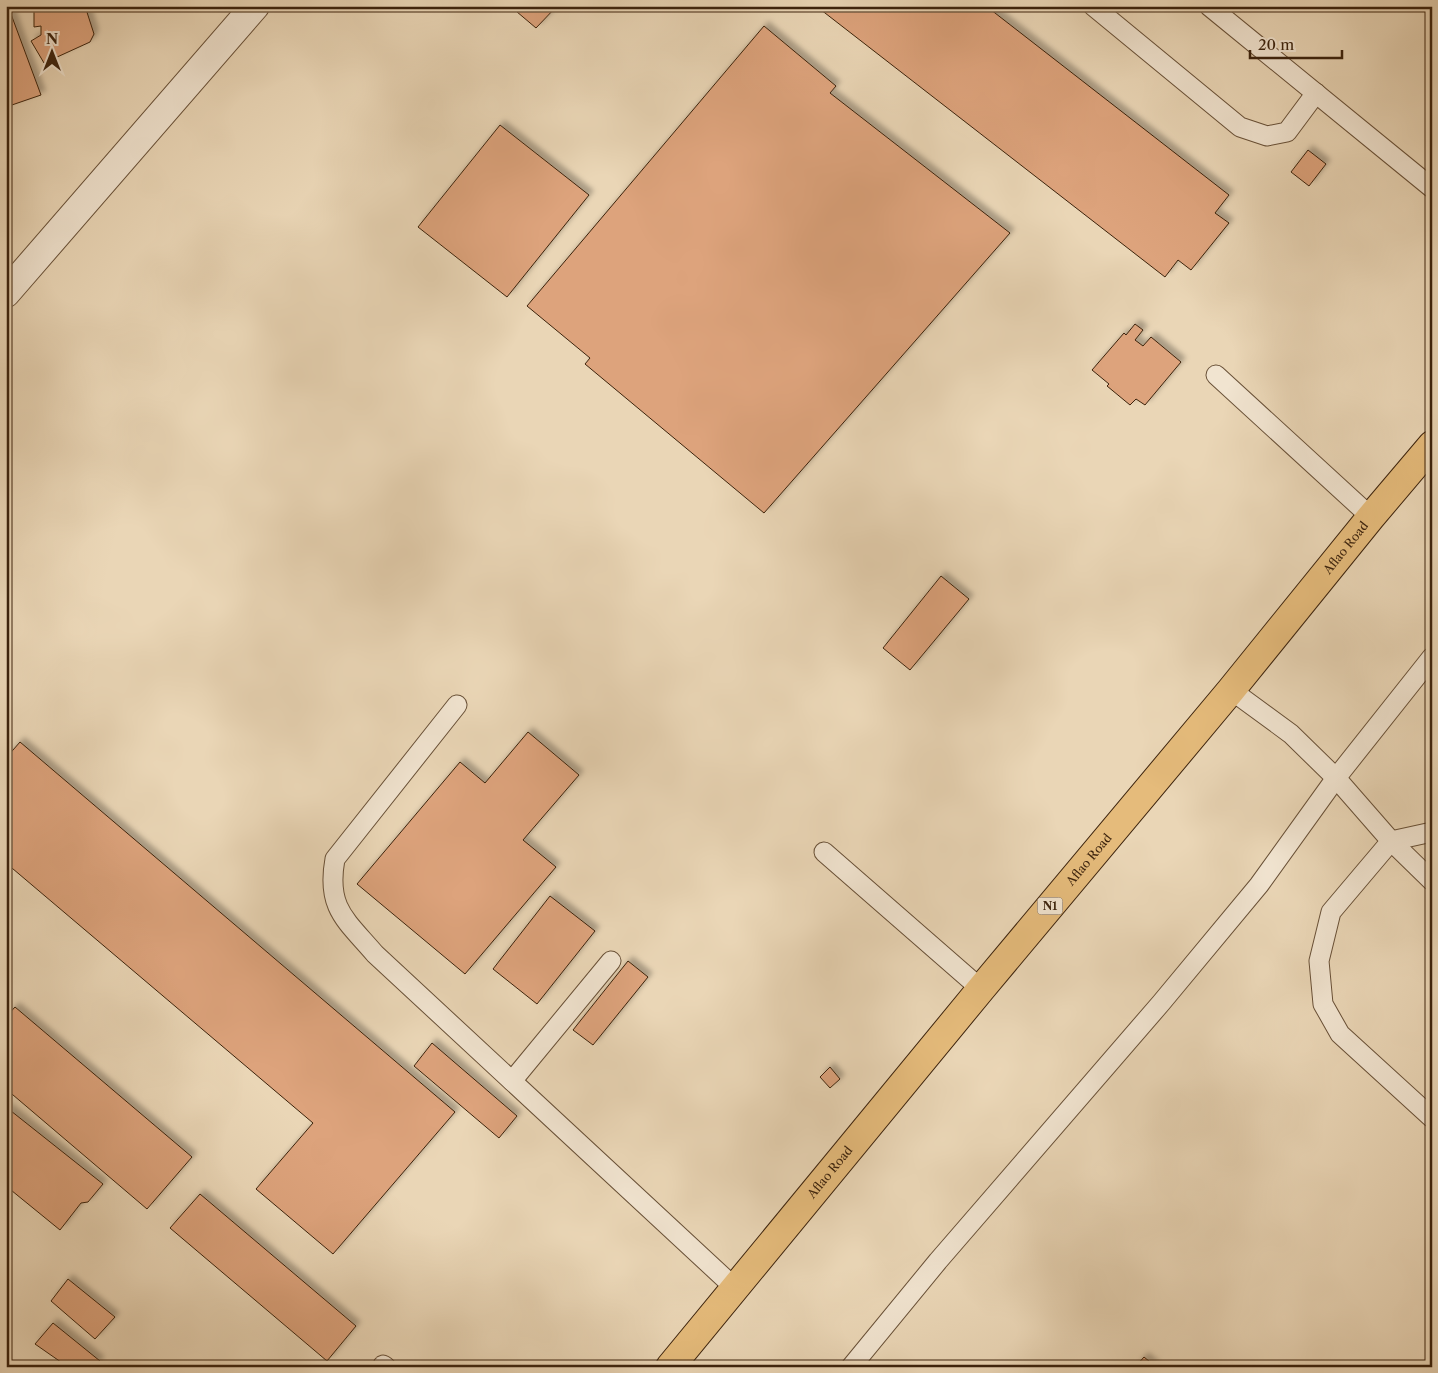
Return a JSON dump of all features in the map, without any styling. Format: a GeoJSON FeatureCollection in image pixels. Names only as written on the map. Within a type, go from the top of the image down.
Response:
{"type":"FeatureCollection","features":[{"type":"Feature","properties":{"kind":"highway","name":"Aflao Road"},"geometry":{"type":"LineString","coordinates":[[670,1367],[1432,445]]}},
{"type":"Feature","properties":{"kind":"street"},"geometry":{"type":"LineString","coordinates":[[6,293],[255,6]]}},
{"type":"Feature","properties":{"kind":"lane"},"geometry":{"type":"LineString","coordinates":[[1093,6],[1240,127],[1267,136],[1287,132],[1316,93]]}},
{"type":"Feature","properties":{"kind":"lane"},"geometry":{"type":"LineString","coordinates":[[1209,6],[1432,188]]}},
{"type":"Feature","properties":{"kind":"lane"},"geometry":{"type":"LineString","coordinates":[[1216,375],[1371,517]]}},
{"type":"Feature","properties":{"kind":"lane"},"geometry":{"type":"LineString","coordinates":[[851,1367],[938,1261],[1161,1003],[1259,885],[1336,778],[1432,657]]}},
{"type":"Feature","properties":{"kind":"lane"},"geometry":{"type":"LineString","coordinates":[[1231,690],[1291,734],[1336,778],[1391,841],[1432,881]]}},
{"type":"Feature","properties":{"kind":"lane"},"geometry":{"type":"LineString","coordinates":[[457,705],[334,858],[332,883],[334,899],[341,915],[375,954],[735,1288]]}},
{"type":"Feature","properties":{"kind":"lane"},"geometry":{"type":"LineString","coordinates":[[1432,832],[1391,841],[1331,912],[1319,961],[1323,1004],[1340,1034],[1432,1118]]}},
{"type":"Feature","properties":{"kind":"lane"},"geometry":{"type":"LineString","coordinates":[[824,852],[981,989]]}},
{"type":"Feature","properties":{"kind":"lane"},"geometry":{"type":"LineString","coordinates":[[512,1080],[611,961]]}},
{"type":"Feature","properties":{"kind":"building"},"geometry":{"type":"Polygon","coordinates":[[[6,6],[8,6],[41,95],[6,107],[6,6]]]}},
{"type":"Feature","properties":{"kind":"building"},"geometry":{"type":"Polygon","coordinates":[[[32,6],[85,6],[94,34],[90,42],[44,63],[31,41],[41,35],[41,26],[34,27],[34,9],[32,6]]]}},
{"type":"Feature","properties":{"kind":"building"},"geometry":{"type":"Polygon","coordinates":[[[510,6],[557,6],[536,28],[510,6]]]}},
{"type":"Feature","properties":{"kind":"building"},"geometry":{"type":"Polygon","coordinates":[[[816,6],[986,6],[1229,195],[1215,213],[1229,223],[1191,270],[1178,260],[1165,277],[816,6]]]}},
{"type":"Feature","properties":{"kind":"building"},"geometry":{"type":"Polygon","coordinates":[[[764,26],[836,86],[830,93],[1010,233],[764,513],[585,364],[590,358],[527,306],[764,26]]]}},
{"type":"Feature","properties":{"kind":"building"},"geometry":{"type":"Polygon","coordinates":[[[500,125],[589,195],[507,297],[418,227],[500,125]]]}},
{"type":"Feature","properties":{"kind":"building"},"geometry":{"type":"Polygon","coordinates":[[[1308,150],[1326,164],[1309,186],[1291,172],[1308,150]]]}},
{"type":"Feature","properties":{"kind":"building"},"geometry":{"type":"Polygon","coordinates":[[[1135,324],[1143,330],[1135,340],[1143,346],[1151,337],[1181,362],[1145,405],[1136,399],[1130,405],[1107,386],[1109,384],[1092,370],[1124,333],[1126,335],[1135,324]]]}},
{"type":"Feature","properties":{"kind":"building"},"geometry":{"type":"Polygon","coordinates":[[[941,576],[969,599],[910,670],[883,648],[941,576]]]}},
{"type":"Feature","properties":{"kind":"building"},"geometry":{"type":"Polygon","coordinates":[[[528,732],[579,775],[523,840],[556,867],[465,974],[357,884],[460,762],[485,783],[528,732]]]}},
{"type":"Feature","properties":{"kind":"building"},"geometry":{"type":"Polygon","coordinates":[[[20,742],[455,1112],[333,1254],[256,1189],[313,1123],[6,863],[6,758],[20,742]]]}},
{"type":"Feature","properties":{"kind":"building"},"geometry":{"type":"Polygon","coordinates":[[[550,896],[595,931],[537,1004],[493,969],[550,896]]]}},
{"type":"Feature","properties":{"kind":"building"},"geometry":{"type":"Polygon","coordinates":[[[628,961],[648,977],[593,1045],[573,1030],[628,961]]]}},
{"type":"Feature","properties":{"kind":"building"},"geometry":{"type":"Polygon","coordinates":[[[15,1007],[192,1157],[147,1209],[6,1089],[6,1017],[15,1007]]]}},
{"type":"Feature","properties":{"kind":"building"},"geometry":{"type":"Polygon","coordinates":[[[432,1043],[517,1116],[499,1138],[414,1066],[432,1043]]]}},
{"type":"Feature","properties":{"kind":"building"},"geometry":{"type":"Polygon","coordinates":[[[830,1067],[840,1079],[830,1088],[820,1077],[830,1067]]]}},
{"type":"Feature","properties":{"kind":"building"},"geometry":{"type":"Polygon","coordinates":[[[6,1107],[103,1184],[88,1202],[81,1203],[60,1230],[6,1186],[6,1107]]]}},
{"type":"Feature","properties":{"kind":"building"},"geometry":{"type":"Polygon","coordinates":[[[200,1194],[356,1326],[327,1361],[170,1228],[200,1194]]]}},
{"type":"Feature","properties":{"kind":"building"},"geometry":{"type":"Polygon","coordinates":[[[68,1279],[115,1317],[95,1339],[51,1301],[68,1279]]]}},
{"type":"Feature","properties":{"kind":"building"},"geometry":{"type":"Polygon","coordinates":[[[53,1323],[100,1361],[95,1367],[68,1367],[35,1344],[53,1323]]]}},
{"type":"Feature","properties":{"kind":"building"},"geometry":{"type":"Polygon","coordinates":[[[1144,1357],[1156,1367],[1135,1367],[1144,1357]]]}}]}
